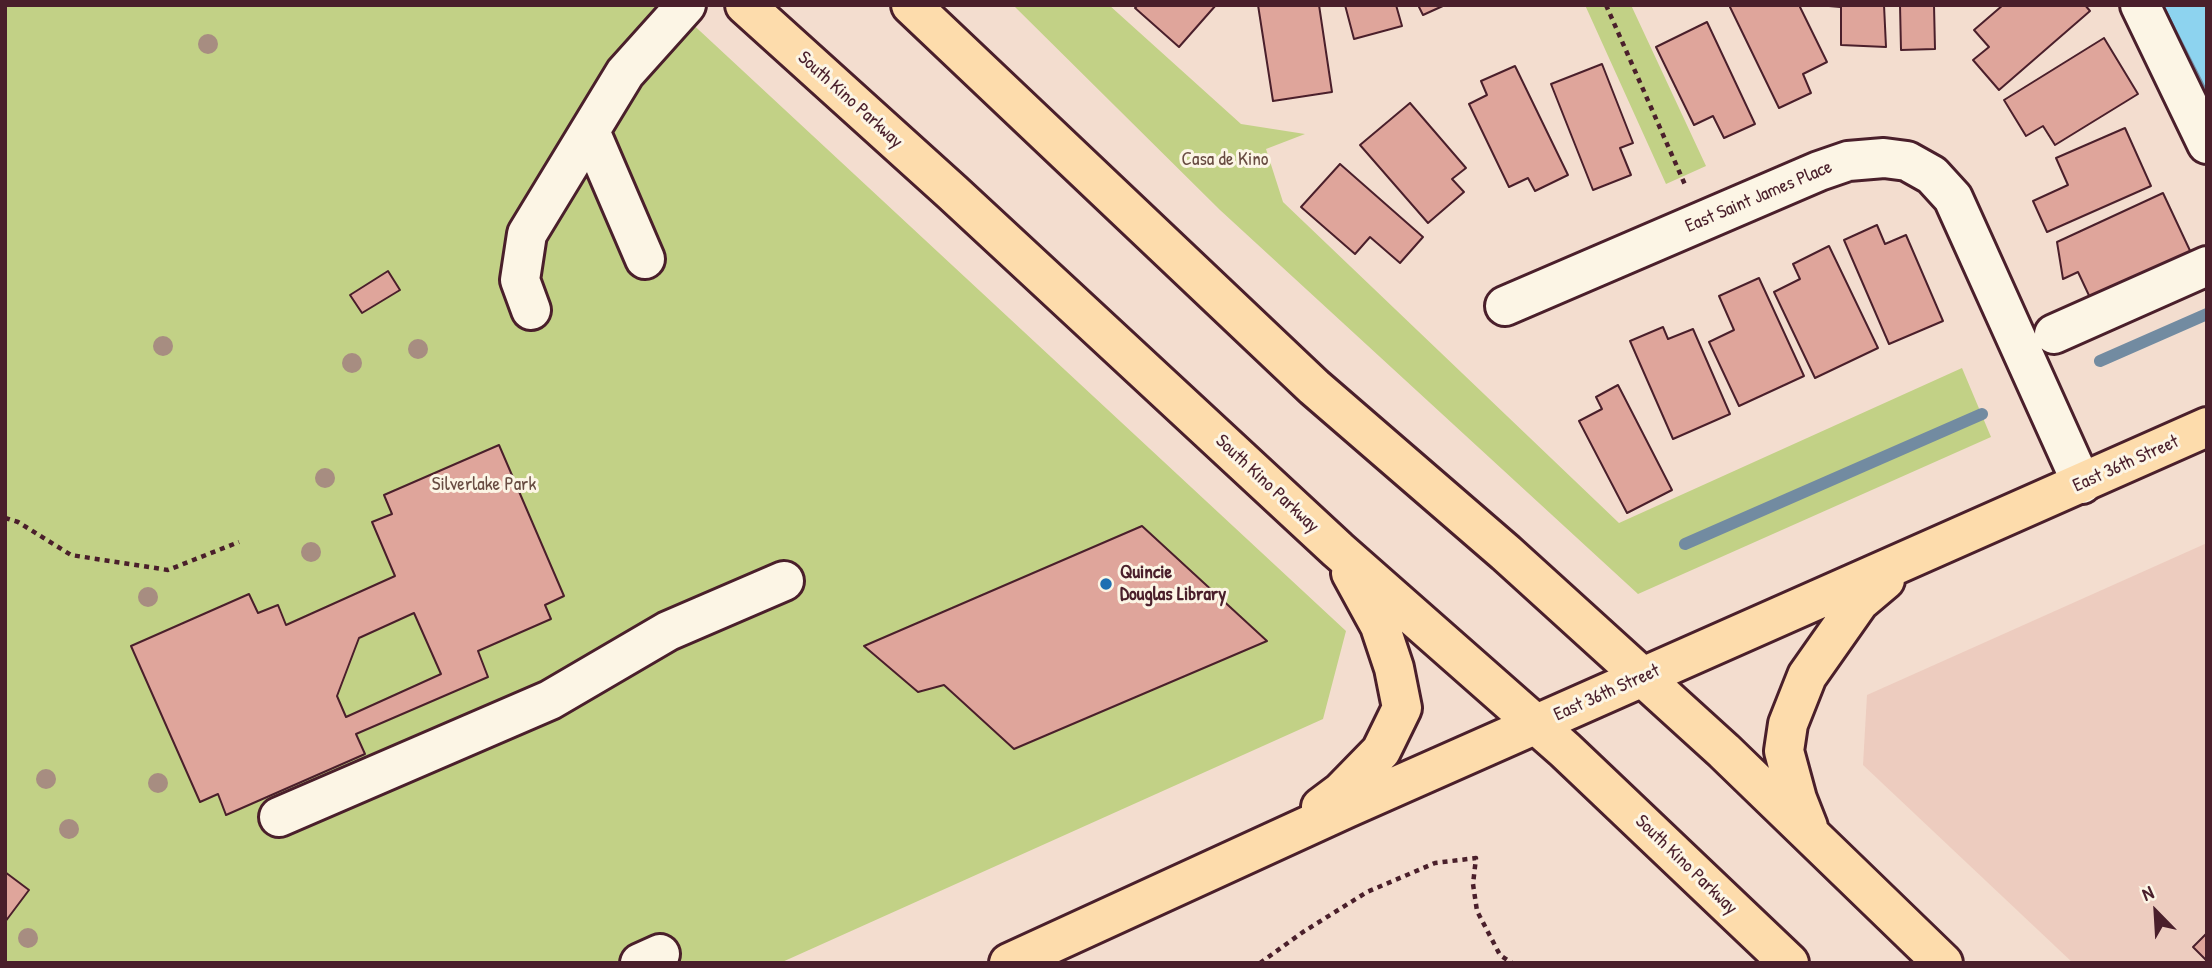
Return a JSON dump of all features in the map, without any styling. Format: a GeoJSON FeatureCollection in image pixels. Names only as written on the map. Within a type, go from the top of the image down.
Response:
{"type":"FeatureCollection","features":[{"type":"Feature","properties":{"kind":"main road","name":"South Kino Parkway"},"geometry":{"type":"LineString","coordinates":[[745,5],[952,192],[1338,550],[1536,725],[1789,963]]}},
{"type":"Feature","properties":{"kind":"main road"},"geometry":{"type":"LineString","coordinates":[[911,5],[1314,387],[1506,553],[1643,677],[1944,963]]}},
{"type":"Feature","properties":{"kind":"main road","name":"East 36th Street"},"geometry":{"type":"LineString","coordinates":[[1009,963],[1274,841],[2207,427]]}},
{"type":"Feature","properties":{"kind":"main road"},"geometry":{"type":"LineString","coordinates":[[1274,841],[1340,792],[1381,751],[1402,708],[1394,668],[1380,626],[1338,550]]}},
{"type":"Feature","properties":{"kind":"main road"},"geometry":{"type":"LineString","coordinates":[[1812,835],[1797,799],[1784,751],[1788,724],[1807,676],[1859,602],[1910,559]]}},
{"type":"Feature","properties":{"kind":"street"},"geometry":{"type":"LineString","coordinates":[[531,310],[520,281],[527,234],[625,73],[686,5]]}},
{"type":"Feature","properties":{"kind":"street"},"geometry":{"type":"LineString","coordinates":[[2140,5],[2207,144]]}},
{"type":"Feature","properties":{"kind":"street"},"geometry":{"type":"LineString","coordinates":[[590,131],[645,259]]}},
{"type":"Feature","properties":{"kind":"street","name":"East Saint James Place"},"geometry":{"type":"LineString","coordinates":[[1505,306],[1701,221],[1839,164],[1860,160],[1897,144],[1907,162],[1932,175],[1953,198],[2082,484]]}},
{"type":"Feature","properties":{"kind":"street"},"geometry":{"type":"LineString","coordinates":[[2054,334],[2207,266]]}},
{"type":"Feature","properties":{"kind":"street"},"geometry":{"type":"LineString","coordinates":[[279,817],[550,700],[668,631],[784,581]]}},
{"type":"Feature","properties":{"kind":"path"},"geometry":{"type":"LineString","coordinates":[[1606,5],[1701,221]]}},
{"type":"Feature","properties":{"kind":"path"},"geometry":{"type":"LineString","coordinates":[[5,518],[18,522],[71,555],[168,570],[239,542]]}},
{"type":"Feature","properties":{"kind":"path"},"geometry":{"type":"LineString","coordinates":[[1260,963],[1367,891],[1435,863],[1476,858],[1473,884],[1477,911],[1500,955],[1513,963]]}},
{"type":"Feature","properties":{"kind":"shaded area"},"geometry":{"type":"Polygon","coordinates":[[[2207,543],[2207,963],[2073,963],[1863,765],[1867,695],[2207,543]]]}},
{"type":"Feature","properties":{"kind":"green space","name":"Silverlake Park"},"geometry":{"type":"Polygon","coordinates":[[[5,5],[672,5],[1346,631],[1323,719],[780,963],[5,963],[5,5]]]}},
{"type":"Feature","properties":{"kind":"green space","name":"Casa de Kino"},"geometry":{"type":"Polygon","coordinates":[[[1013,5],[1109,5],[1241,124],[1305,134],[1266,149],[1283,202],[1619,523],[1962,368],[1991,437],[1638,594],[1220,210],[1013,5]]]}},
{"type":"Feature","properties":{"kind":"green space"},"geometry":{"type":"Polygon","coordinates":[[[1585,5],[1631,5],[1706,166],[1666,184],[1585,5]]]}},
{"type":"Feature","properties":{"kind":"water"},"geometry":{"type":"Polygon","coordinates":[[[2163,5],[2207,5],[2207,92],[2163,5]]]}},
{"type":"Feature","properties":{"kind":"building"},"geometry":{"type":"Polygon","coordinates":[[[1138,5],[1216,5],[1179,47],[1135,8],[1138,5]]]}},
{"type":"Feature","properties":{"kind":"building"},"geometry":{"type":"Polygon","coordinates":[[[1258,5],[1319,5],[1332,92],[1273,101],[1258,5]]]}},
{"type":"Feature","properties":{"kind":"building"},"geometry":{"type":"Polygon","coordinates":[[[1345,5],[1396,5],[1402,26],[1354,39],[1345,5]]]}},
{"type":"Feature","properties":{"kind":"building"},"geometry":{"type":"Polygon","coordinates":[[[1418,5],[1445,5],[1423,15],[1418,5]]]}},
{"type":"Feature","properties":{"kind":"building"},"geometry":{"type":"Polygon","coordinates":[[[1729,5],[1799,5],[1827,62],[1803,74],[1811,93],[1779,108],[1729,5]]]}},
{"type":"Feature","properties":{"kind":"building"},"geometry":{"type":"Polygon","coordinates":[[[1817,5],[1884,5],[1886,47],[1841,45],[1841,7],[1817,5]]]}},
{"type":"Feature","properties":{"kind":"building"},"geometry":{"type":"Polygon","coordinates":[[[1900,5],[1934,5],[1935,49],[1901,50],[1900,5]]]}},
{"type":"Feature","properties":{"kind":"building"},"geometry":{"type":"Polygon","coordinates":[[[2003,5],[2085,5],[2090,11],[1999,90],[1973,60],[1989,47],[1974,30],[2003,5]]]}},
{"type":"Feature","properties":{"kind":"building"},"geometry":{"type":"Polygon","coordinates":[[[1707,22],[1755,124],[1724,138],[1713,116],[1694,125],[1656,47],[1707,22]]]}},
{"type":"Feature","properties":{"kind":"building"},"geometry":{"type":"Polygon","coordinates":[[[2104,38],[2138,94],[2055,145],[2043,126],[2026,136],[2004,100],[2104,38]]]}},
{"type":"Feature","properties":{"kind":"building"},"geometry":{"type":"Polygon","coordinates":[[[1602,64],[1633,143],[1620,148],[1631,175],[1593,190],[1551,84],[1602,64]]]}},
{"type":"Feature","properties":{"kind":"building"},"geometry":{"type":"Polygon","coordinates":[[[1515,66],[1568,175],[1535,191],[1528,178],[1509,187],[1469,104],[1487,95],[1481,81],[1515,66]]]}},
{"type":"Feature","properties":{"kind":"building"},"geometry":{"type":"Polygon","coordinates":[[[1410,103],[1466,168],[1452,179],[1464,192],[1428,223],[1360,145],[1410,103]]]}},
{"type":"Feature","properties":{"kind":"building"},"geometry":{"type":"Polygon","coordinates":[[[2125,128],[2151,186],[2047,232],[2033,201],[2068,185],[2056,158],[2125,128]]]}},
{"type":"Feature","properties":{"kind":"building"},"geometry":{"type":"Polygon","coordinates":[[[1340,164],[1423,237],[1400,263],[1370,237],[1355,254],[1301,207],[1340,164]]]}},
{"type":"Feature","properties":{"kind":"building"},"geometry":{"type":"Polygon","coordinates":[[[2163,193],[2193,257],[2093,304],[2078,272],[2063,279],[2057,242],[2163,193]]]}},
{"type":"Feature","properties":{"kind":"building"},"geometry":{"type":"Polygon","coordinates":[[[1877,225],[1885,244],[1906,235],[1943,321],[1889,344],[1844,240],[1877,225]]]}},
{"type":"Feature","properties":{"kind":"building"},"geometry":{"type":"Polygon","coordinates":[[[1829,246],[1878,348],[1815,378],[1774,292],[1800,279],[1793,264],[1829,246]]]}},
{"type":"Feature","properties":{"kind":"building"},"geometry":{"type":"Polygon","coordinates":[[[388,271],[400,290],[362,313],[350,295],[388,271]]]}},
{"type":"Feature","properties":{"kind":"building"},"geometry":{"type":"Polygon","coordinates":[[[1759,278],[1804,376],[1739,406],[1709,342],[1734,330],[1719,296],[1759,278]]]}},
{"type":"Feature","properties":{"kind":"building"},"geometry":{"type":"Polygon","coordinates":[[[1663,327],[1668,339],[1693,329],[1730,414],[1673,439],[1630,341],[1663,327]]]}},
{"type":"Feature","properties":{"kind":"building"},"geometry":{"type":"Polygon","coordinates":[[[1618,385],[1672,490],[1627,513],[1579,421],[1602,409],[1596,397],[1618,385]]]}},
{"type":"Feature","properties":{"kind":"building"},"geometry":{"type":"Polygon","coordinates":[[[499,445],[564,596],[545,605],[551,619],[478,651],[488,677],[356,734],[365,754],[226,815],[218,794],[200,802],[131,646],[249,594],[258,613],[278,605],[286,625],[395,576],[372,522],[392,514],[384,495],[499,445]],[[414,613],[359,638],[337,696],[346,717],[441,674],[414,613]]]}},
{"type":"Feature","properties":{"kind":"building","name":"Quincie Douglas Library"},"geometry":{"type":"Polygon","coordinates":[[[1142,526],[1267,641],[1014,749],[944,685],[918,692],[864,646],[1142,526]]]}},
{"type":"Feature","properties":{"kind":"building"},"geometry":{"type":"Polygon","coordinates":[[[5,872],[29,890],[5,922],[5,872]]]}},
{"type":"Feature","properties":{"kind":"building"},"geometry":{"type":"Polygon","coordinates":[[[2207,933],[2207,961],[2193,947],[2207,933]]]}},
{"type":"Feature","properties":{"kind":"waterway"},"geometry":{"type":"LineString","coordinates":[[2100,361],[2207,314]]}},
{"type":"Feature","properties":{"kind":"waterway"},"geometry":{"type":"LineString","coordinates":[[1685,544],[1982,414]]}},
{"type":"Feature","properties":{"kind":"place","name":"Quincie Douglas Library"},"geometry":{"type":"Point","coordinates":[1106,584]}}]}
